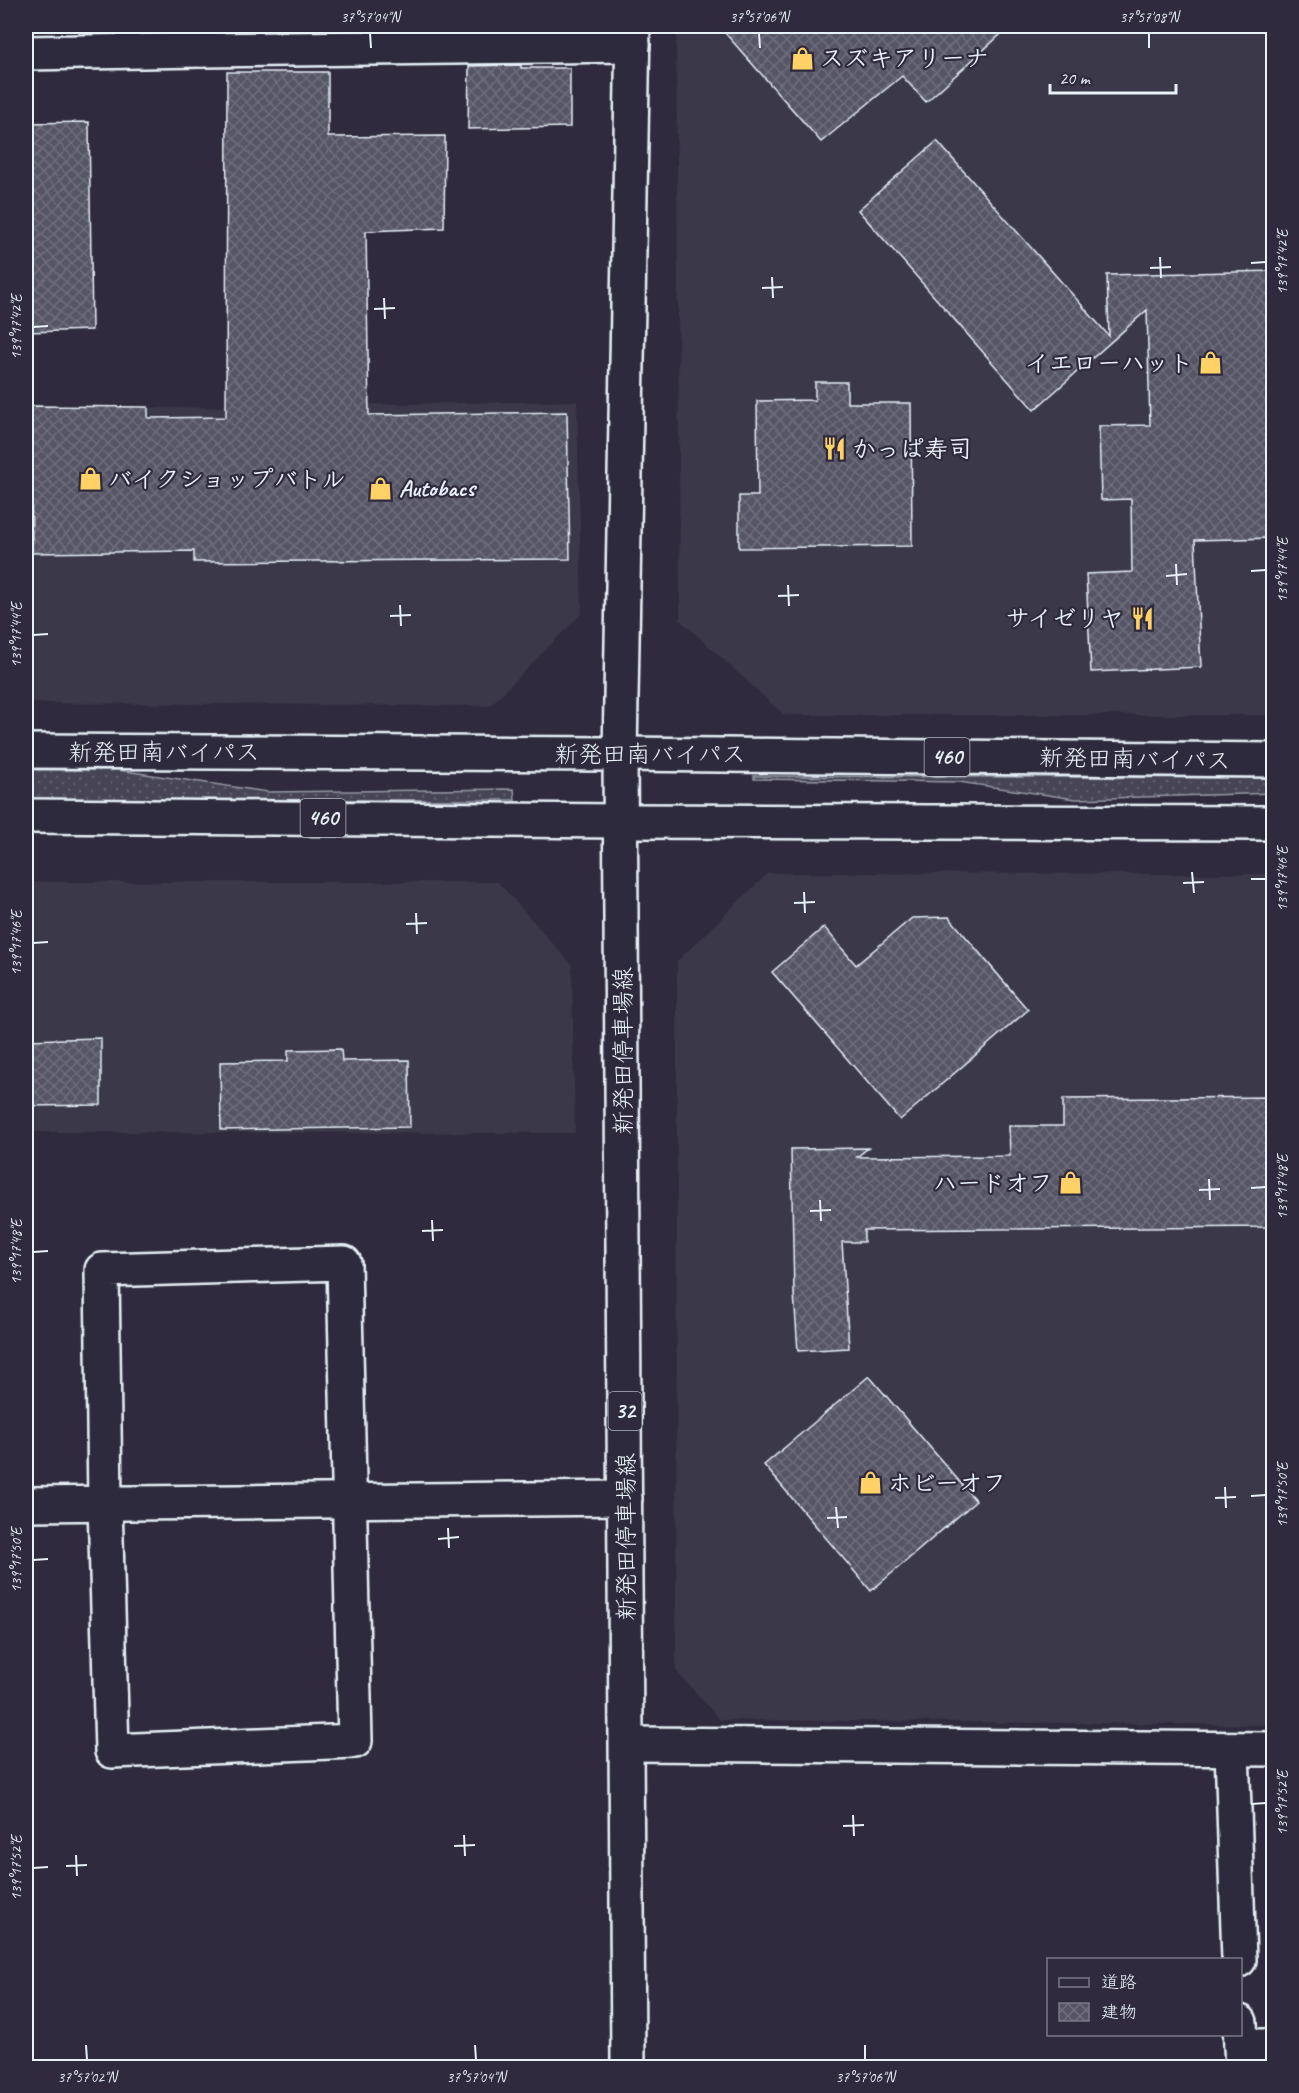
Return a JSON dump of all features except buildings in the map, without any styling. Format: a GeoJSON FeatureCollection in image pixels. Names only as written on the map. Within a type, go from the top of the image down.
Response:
{"type":"FeatureCollection","features":[{"type":"Feature","properties":{"kind":"main road"},"geometry":{"type":"LineString","coordinates":[[26,53],[202,50],[633,35]]}},
{"type":"Feature","properties":{"kind":"main road","name":"新発田停車場線"},"geometry":{"type":"LineString","coordinates":[[628,2067],[620,754],[633,35]]}},
{"type":"Feature","properties":{"kind":"main road","name":"新発田南バイパス"},"geometry":{"type":"LineString","coordinates":[[26,751],[1274,760]]}},
{"type":"Feature","properties":{"kind":"main road","name":"460"},"geometry":{"type":"LineString","coordinates":[[26,816],[1274,823]]}},
{"type":"Feature","properties":{"kind":"main road"},"geometry":{"type":"LineString","coordinates":[[345,1263],[351,1500],[355,1742],[112,1751],[105,1503],[102,1270],[345,1263]]}},
{"type":"Feature","properties":{"kind":"main road"},"geometry":{"type":"LineString","coordinates":[[26,1504],[625,1498]]}},
{"type":"Feature","properties":{"kind":"main road"},"geometry":{"type":"LineString","coordinates":[[627,1744],[1274,1749]]}},
{"type":"Feature","properties":{"kind":"main road"},"geometry":{"type":"LineString","coordinates":[[1232,1749],[1239,1958]]}},
{"type":"Feature","properties":{"kind":"main road"},"geometry":{"type":"LineString","coordinates":[[1241,2045],[1274,2046]]}},
{"type":"Feature","properties":{"kind":"shaded area"},"geometry":{"type":"Polygon","coordinates":[[[676,26],[1273,26],[1273,715],[784,715],[680,620],[676,26]]]}},
{"type":"Feature","properties":{"kind":"shaded area"},"geometry":{"type":"Polygon","coordinates":[[[577,401],[582,613],[490,706],[26,703],[26,410],[577,401]]]}},
{"type":"Feature","properties":{"kind":"shaded area"},"geometry":{"type":"Polygon","coordinates":[[[26,770],[118,770],[268,792],[514,789],[515,800],[26,799],[26,770]]]}},
{"type":"Feature","properties":{"kind":"shaded area"},"geometry":{"type":"Polygon","coordinates":[[[754,776],[1273,778],[1274,793],[1075,799],[959,782],[754,779],[754,776]]]}},
{"type":"Feature","properties":{"kind":"shaded area"},"geometry":{"type":"Polygon","coordinates":[[[768,873],[1273,874],[1273,1725],[720,1720],[676,1671],[677,961],[768,873]]]}},
{"type":"Feature","properties":{"kind":"shaded area"},"geometry":{"type":"Polygon","coordinates":[[[26,882],[498,882],[572,965],[575,1133],[26,1132],[26,882]]]}},
{"type":"Feature","properties":{"kind":"place","name":"スズキアリーナ"},"geometry":{"type":"Point","coordinates":[802,58]}},
{"type":"Feature","properties":{"kind":"place","name":"イエローハット"},"geometry":{"type":"Point","coordinates":[1211,363]}},
{"type":"Feature","properties":{"kind":"place","name":"かっぱ寿司"},"geometry":{"type":"Point","coordinates":[834,449]}},
{"type":"Feature","properties":{"kind":"place","name":"バイクショップバトル"},"geometry":{"type":"Point","coordinates":[90,479]}},
{"type":"Feature","properties":{"kind":"place","name":"Autobacs"},"geometry":{"type":"Point","coordinates":[381,488]}},
{"type":"Feature","properties":{"kind":"place","name":"サイゼリヤ"},"geometry":{"type":"Point","coordinates":[1142,618]}},
{"type":"Feature","properties":{"kind":"place","name":"ハードオフ"},"geometry":{"type":"Point","coordinates":[1071,1183]}},
{"type":"Feature","properties":{"kind":"place","name":"ホビーオフ"},"geometry":{"type":"Point","coordinates":[870,1483]}}]}
